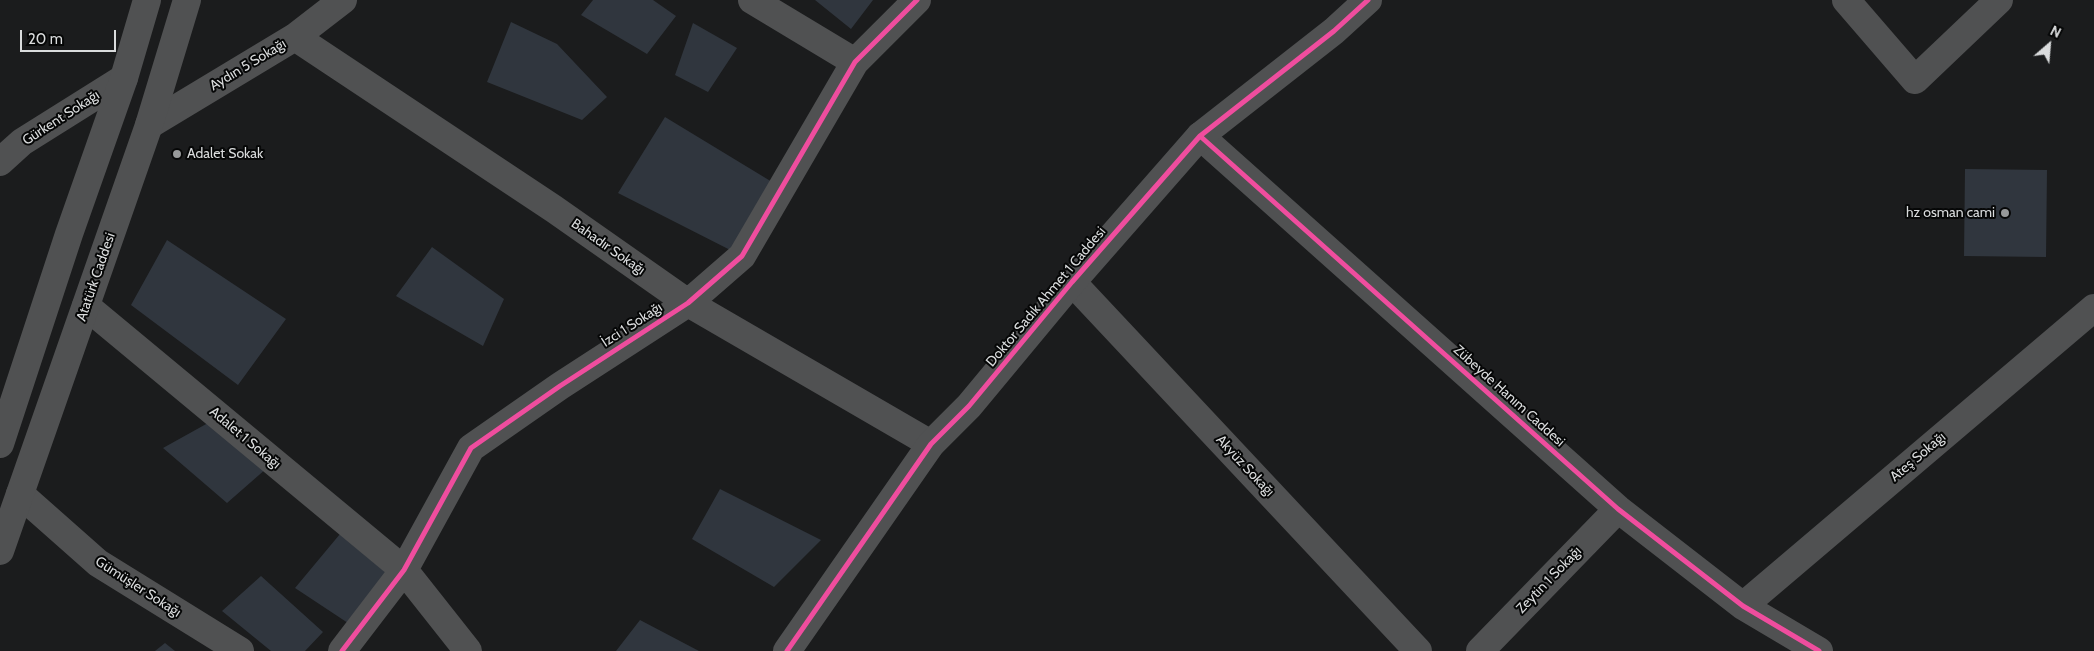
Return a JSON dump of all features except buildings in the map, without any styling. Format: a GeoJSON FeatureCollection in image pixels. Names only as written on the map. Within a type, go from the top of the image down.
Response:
{"type":"FeatureCollection","features":[{"type":"Feature","properties":{"kind":"street"},"geometry":{"type":"LineString","coordinates":[[0,444],[72,225],[124,78],[148,0]]}},
{"type":"Feature","properties":{"kind":"street","name":"Atatürk Caddesi"},"geometry":{"type":"LineString","coordinates":[[0,551],[149,125],[187,0]]}},
{"type":"Feature","properties":{"kind":"street","name":"Aydın 5 Sokağı"},"geometry":{"type":"LineString","coordinates":[[149,125],[295,37],[343,0]]}},
{"type":"Feature","properties":{"kind":"street"},"geometry":{"type":"LineString","coordinates":[[752,0],[854,62]]}},
{"type":"Feature","properties":{"kind":"street","name":"İzci 1 Sokağı"},"geometry":{"type":"LineString","coordinates":[[342,651],[404,570],[472,448],[560,386],[688,302],[742,256],[854,62],[917,0]]}},
{"type":"Feature","properties":{"kind":"street","name":"Doktor Sadık Ahmet 1 Caddesi"},"geometry":{"type":"LineString","coordinates":[[787,651],[930,444],[969,406],[1072,282],[1200,136],[1334,31],[1368,0]]}},
{"type":"Feature","properties":{"kind":"street"},"geometry":{"type":"LineString","coordinates":[[1846,0],[1915,80],[2000,0]]}},
{"type":"Feature","properties":{"kind":"street","name":"Bahadır Sokağı"},"geometry":{"type":"LineString","coordinates":[[295,37],[554,209],[688,302],[930,444]]}},
{"type":"Feature","properties":{"kind":"street","name":"Gürkent Sokağı"},"geometry":{"type":"LineString","coordinates":[[0,162],[22,142],[124,78]]}},
{"type":"Feature","properties":{"kind":"street","name":"Zübeyde Hanım Caddesi"},"geometry":{"type":"LineString","coordinates":[[1200,136],[1618,509],[1743,606],[1818,651]]}},
{"type":"Feature","properties":{"kind":"street","name":"Akyüz Sokağı"},"geometry":{"type":"LineString","coordinates":[[1072,282],[1418,651]]}},
{"type":"Feature","properties":{"kind":"street","name":"Adalet 1 Sokağı"},"geometry":{"type":"LineString","coordinates":[[86,306],[404,570],[468,651]]}},
{"type":"Feature","properties":{"kind":"street","name":"Ateş Sokağı"},"geometry":{"type":"LineString","coordinates":[[1743,606],[2094,308]]}},
{"type":"Feature","properties":{"kind":"street","name":"Gümüşler Sokağı"},"geometry":{"type":"LineString","coordinates":[[20,494],[98,563],[240,651]]}},
{"type":"Feature","properties":{"kind":"street","name":"Zeytin 1 Sokağı"},"geometry":{"type":"LineString","coordinates":[[1480,651],[1618,509]]}},
{"type":"Feature","properties":{"kind":"cycle path"},"geometry":{"type":"LineString","coordinates":[[342,651],[404,570],[471,448],[560,386],[688,303],[742,256],[855,62],[917,0]]}},
{"type":"Feature","properties":{"kind":"cycle path"},"geometry":{"type":"LineString","coordinates":[[787,651],[931,444],[969,406],[1072,282],[1200,136],[1334,31],[1368,0]]}},
{"type":"Feature","properties":{"kind":"cycle path"},"geometry":{"type":"LineString","coordinates":[[1200,136],[1618,509],[1743,606],[1819,651]]}},
{"type":"Feature","properties":{"kind":"place","name":"Adalet Sokak"},"geometry":{"type":"Point","coordinates":[177,154]}},
{"type":"Feature","properties":{"kind":"place","name":"hz osman cami"},"geometry":{"type":"Point","coordinates":[2005,213]}}]}
